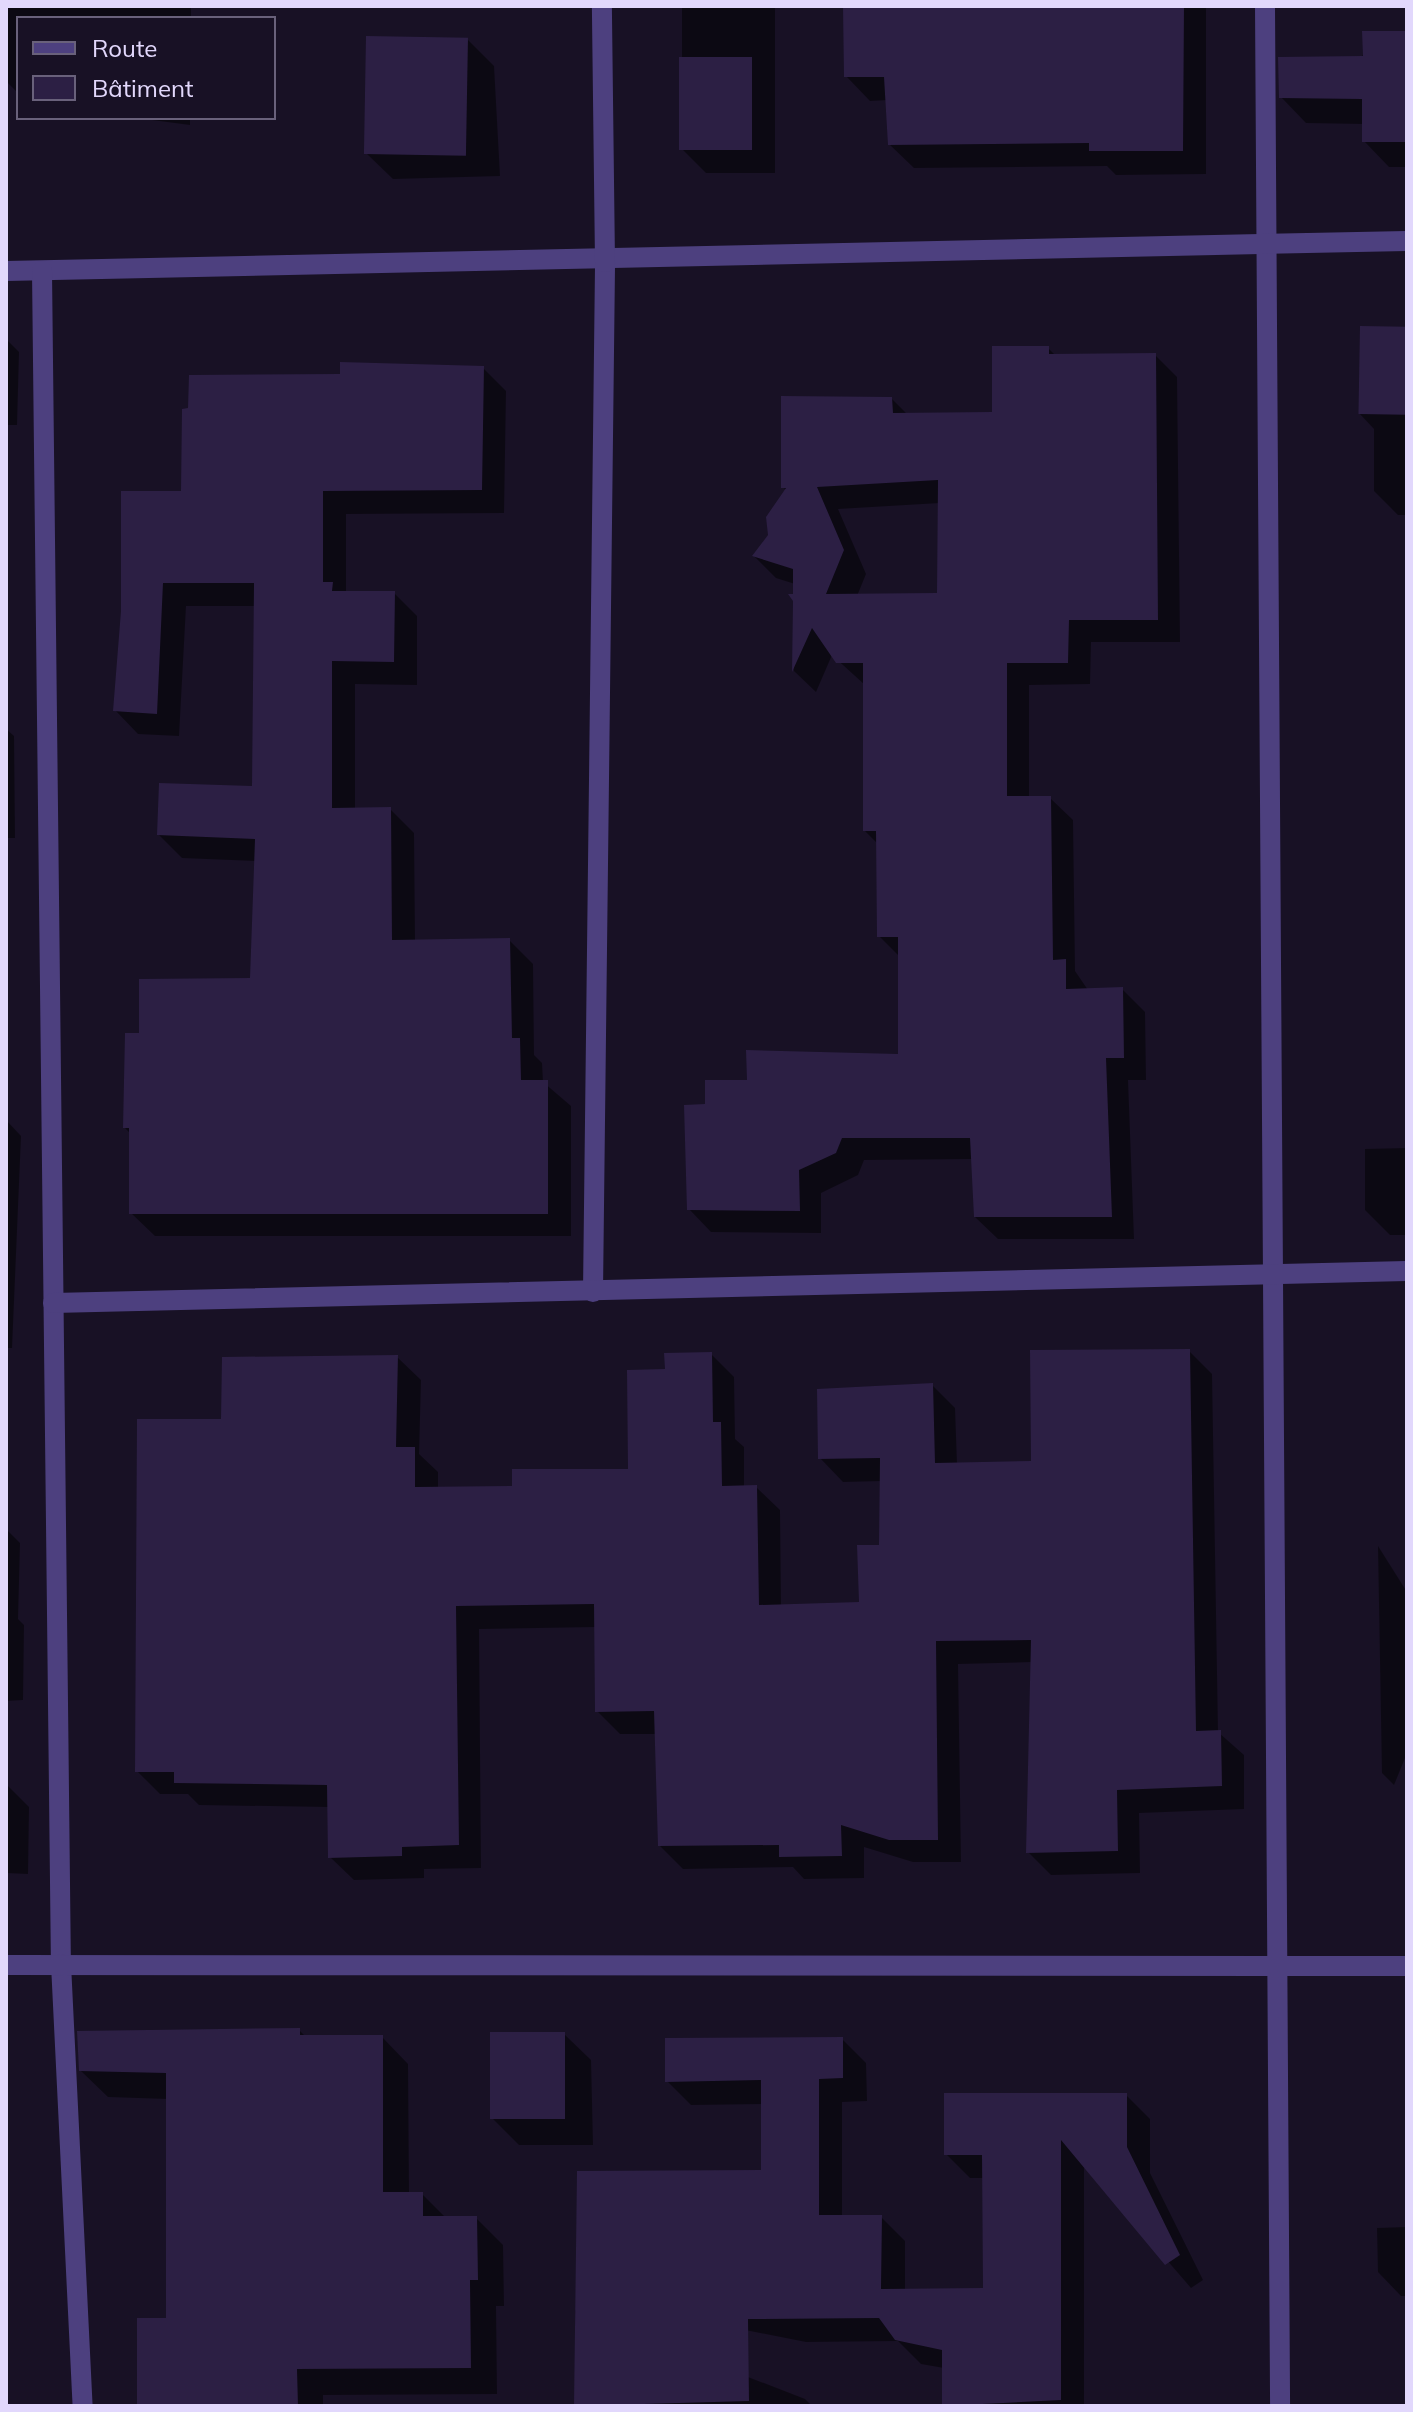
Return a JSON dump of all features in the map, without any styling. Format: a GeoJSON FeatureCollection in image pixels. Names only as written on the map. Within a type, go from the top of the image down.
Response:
{"type":"FeatureCollection","features":[{"type":"Feature","properties":{"kind":"street"},"geometry":{"type":"LineString","coordinates":[[593,1292],[605,262],[602,6]]}},
{"type":"Feature","properties":{"kind":"street"},"geometry":{"type":"LineString","coordinates":[[1265,6],[1280,2406]]}},
{"type":"Feature","properties":{"kind":"street"},"geometry":{"type":"LineString","coordinates":[[6,271],[605,262],[1407,241]]}},
{"type":"Feature","properties":{"kind":"street"},"geometry":{"type":"LineString","coordinates":[[42,271],[61,1964],[83,2406]]}},
{"type":"Feature","properties":{"kind":"street"},"geometry":{"type":"LineString","coordinates":[[53,1303],[1407,1271]]}},
{"type":"Feature","properties":{"kind":"street"},"geometry":{"type":"LineString","coordinates":[[6,1965],[1407,1966]]}},
{"type":"Feature","properties":{"kind":"building"},"geometry":{"type":"Polygon","coordinates":[[[843,6],[1184,6],[1183,151],[1089,151],[1089,143],[888,145],[884,77],[844,77],[843,6]]]}},
{"type":"Feature","properties":{"kind":"building"},"geometry":{"type":"Polygon","coordinates":[[[1362,31],[1407,31],[1407,142],[1362,142],[1362,99],[1279,98],[1278,57],[1363,56],[1362,31]]]}},
{"type":"Feature","properties":{"kind":"building"},"geometry":{"type":"Polygon","coordinates":[[[366,36],[468,38],[466,156],[364,154],[366,36]]]}},
{"type":"Feature","properties":{"kind":"building"},"geometry":{"type":"Polygon","coordinates":[[[679,57],[752,57],[752,150],[679,150],[679,57]]]}},
{"type":"Feature","properties":{"kind":"building"},"geometry":{"type":"Polygon","coordinates":[[[1360,326],[1407,327],[1405,415],[1358,414],[1360,326]]]}},
{"type":"Feature","properties":{"kind":"building"},"geometry":{"type":"Polygon","coordinates":[[[992,346],[1049,346],[1049,354],[1156,353],[1158,620],[1069,620],[1068,663],[1007,663],[1007,796],[1051,796],[1053,960],[1066,959],[1066,989],[1123,987],[1124,1058],[1106,1058],[1112,1217],[974,1217],[970,1138],[842,1138],[836,1153],[799,1170],[800,1211],[687,1210],[684,1105],[705,1104],[705,1080],[747,1080],[746,1050],[898,1054],[898,937],[877,937],[876,831],[863,831],[863,663],[836,663],[812,628],[792,672],[793,601],[788,594],[793,594],[793,569],[752,556],[768,535],[766,517],[786,488],[781,488],[781,396],[892,397],[893,413],[992,412],[992,346]],[[938,480],[817,487],[844,550],[826,594],[937,593],[938,480]]]}},
{"type":"Feature","properties":{"kind":"building"},"geometry":{"type":"Polygon","coordinates":[[[340,362],[484,366],[482,490],[323,491],[323,582],[333,582],[332,591],[395,591],[394,662],[332,661],[332,808],[391,807],[392,940],[510,938],[512,1038],[520,1038],[521,1080],[548,1080],[548,1214],[129,1214],[129,1128],[123,1128],[125,1033],[139,1033],[139,979],[250,978],[255,839],[157,835],[159,783],[252,786],[254,583],[163,583],[157,714],[113,711],[121,611],[121,491],[181,491],[182,409],[188,408],[189,375],[340,374],[340,362]]]}},
{"type":"Feature","properties":{"kind":"building"},"geometry":{"type":"Polygon","coordinates":[[[1190,1349],[1196,1731],[1221,1730],[1222,1786],[1117,1790],[1118,1851],[1026,1853],[1031,1640],[936,1641],[938,1840],[889,1840],[841,1825],[842,1856],[779,1857],[779,1845],[658,1846],[654,1711],[595,1712],[594,1604],[456,1606],[459,1845],[402,1847],[402,1856],[328,1858],[327,1785],[174,1783],[174,1772],[135,1772],[137,1419],[221,1419],[222,1357],[398,1355],[396,1447],[415,1447],[415,1487],[512,1486],[512,1469],[628,1469],[627,1370],[665,1369],[664,1353],[712,1352],[713,1422],[721,1422],[722,1486],[757,1485],[759,1605],[859,1602],[857,1545],[879,1545],[880,1458],[818,1459],[817,1389],[933,1383],[935,1463],[1031,1461],[1030,1350],[1190,1349]]]}},
{"type":"Feature","properties":{"kind":"building"},"geometry":{"type":"Polygon","coordinates":[[[300,2028],[300,2035],[383,2035],[383,2192],[423,2192],[423,2216],[477,2216],[478,2280],[470,2280],[471,2368],[297,2369],[298,2406],[137,2406],[137,2318],[166,2318],[166,2073],[79,2071],[77,2031],[300,2028]]]}},
{"type":"Feature","properties":{"kind":"building"},"geometry":{"type":"Polygon","coordinates":[[[490,2032],[565,2032],[565,2119],[490,2119],[490,2032]]]}},
{"type":"Feature","properties":{"kind":"building"},"geometry":{"type":"Polygon","coordinates":[[[843,2037],[843,2078],[819,2079],[819,2215],[882,2215],[881,2289],[983,2288],[982,2155],[944,2155],[944,2093],[1127,2093],[1127,2147],[1180,2255],[1165,2265],[1061,2140],[1061,2400],[942,2406],[942,2350],[895,2340],[879,2318],[748,2319],[749,2401],[574,2406],[577,2171],[761,2170],[761,2080],[665,2082],[665,2038],[843,2037]]]}}]}
